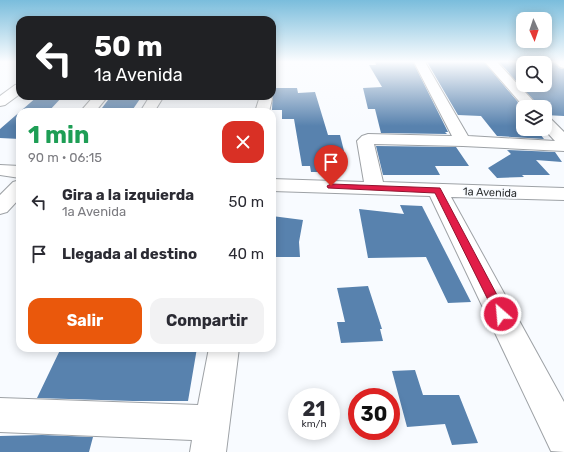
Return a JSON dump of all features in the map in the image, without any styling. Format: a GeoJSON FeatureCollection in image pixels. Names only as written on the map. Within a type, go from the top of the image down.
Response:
{"type":"FeatureCollection","features":[{"type":"Feature","properties":{"kind":"street"},"geometry":{"type":"LineString","coordinates":[[431,83],[463,141]]}},
{"type":"Feature","properties":{"kind":"street"},"geometry":{"type":"LineString","coordinates":[[510,83],[525,100]]}},
{"type":"Feature","properties":{"kind":"street"},"geometry":{"type":"LineString","coordinates":[[0,102],[16,91]]}},
{"type":"Feature","properties":{"kind":"street"},"geometry":{"type":"LineString","coordinates":[[90,108],[98,100]]}},
{"type":"Feature","properties":{"kind":"street"},"geometry":{"type":"LineString","coordinates":[[552,128],[564,141]]}},
{"type":"Feature","properties":{"kind":"street"},"geometry":{"type":"LineString","coordinates":[[375,188],[366,140],[463,141],[564,146]]}},
{"type":"Feature","properties":{"kind":"street"},"geometry":{"type":"LineString","coordinates":[[0,170],[16,172]]}},
{"type":"Feature","properties":{"kind":"street","name":"1a Avenida"},"geometry":{"type":"LineString","coordinates":[[276,185],[564,194]]}},
{"type":"Feature","properties":{"kind":"street"},"geometry":{"type":"LineString","coordinates":[[0,207],[16,190]]}},
{"type":"Feature","properties":{"kind":"street"},"geometry":{"type":"LineString","coordinates":[[438,190],[564,438]]}},
{"type":"Feature","properties":{"kind":"street"},"geometry":{"type":"LineString","coordinates":[[0,415],[210,437],[223,352]]}},
{"type":"Feature","properties":{"kind":"building"},"geometry":{"type":"Polygon","coordinates":[[[380,83],[424,83],[448,132],[445,132],[447,134],[381,133],[375,109],[368,109],[363,88],[382,87],[380,83]]]}},
{"type":"Feature","properties":{"kind":"building"},"geometry":{"type":"Polygon","coordinates":[[[439,83],[502,83],[516,100],[516,136],[542,136],[544,139],[497,136],[481,116],[458,115],[439,83]]]}},
{"type":"Feature","properties":{"kind":"building"},"geometry":{"type":"Polygon","coordinates":[[[552,83],[564,83],[564,116],[552,115],[552,100],[534,100],[526,92],[552,92],[552,83]]]}},
{"type":"Feature","properties":{"kind":"building"},"geometry":{"type":"Polygon","coordinates":[[[276,88],[297,88],[298,93],[315,92],[328,135],[340,135],[344,151],[337,151],[343,172],[311,172],[310,166],[302,166],[294,119],[282,119],[282,110],[272,108],[272,100],[276,100],[276,88]]]}},
{"type":"Feature","properties":{"kind":"building"},"geometry":{"type":"Polygon","coordinates":[[[33,100],[59,100],[52,108],[24,108],[33,100]]]}},
{"type":"Feature","properties":{"kind":"building"},"geometry":{"type":"Polygon","coordinates":[[[108,100],[139,100],[134,108],[102,108],[108,100]]]}},
{"type":"Feature","properties":{"kind":"building"},"geometry":{"type":"Polygon","coordinates":[[[16,115],[16,139],[0,138],[0,129],[16,115]]]}},
{"type":"Feature","properties":{"kind":"building"},"geometry":{"type":"Polygon","coordinates":[[[376,146],[456,147],[469,166],[435,166],[440,175],[383,175],[376,146]]]}},
{"type":"Feature","properties":{"kind":"building"},"geometry":{"type":"Polygon","coordinates":[[[507,150],[555,152],[562,162],[536,160],[550,175],[522,175],[524,177],[497,178],[488,168],[511,154],[507,150]]]}},
{"type":"Feature","properties":{"kind":"building"},"geometry":{"type":"Polygon","coordinates":[[[400,205],[422,206],[471,302],[448,303],[426,257],[368,258],[359,209],[404,214],[400,205]]]}},
{"type":"Feature","properties":{"kind":"building"},"geometry":{"type":"Polygon","coordinates":[[[276,217],[303,220],[299,242],[300,257],[276,257],[276,217]]]}},
{"type":"Feature","properties":{"kind":"building"},"geometry":{"type":"Polygon","coordinates":[[[368,286],[382,329],[380,329],[383,341],[341,343],[337,322],[345,322],[337,288],[368,286]]]}},
{"type":"Feature","properties":{"kind":"building"},"geometry":{"type":"Polygon","coordinates":[[[59,352],[196,352],[188,401],[37,398],[59,352]]]}},
{"type":"Feature","properties":{"kind":"building"},"geometry":{"type":"Polygon","coordinates":[[[415,370],[423,395],[459,395],[478,443],[452,445],[445,424],[407,427],[400,401],[400,388],[397,388],[392,371],[415,370]]]}},
{"type":"Feature","properties":{"kind":"building"},"geometry":{"type":"Polygon","coordinates":[[[42,435],[93,437],[89,452],[0,452],[0,436],[42,435]]]}},
{"type":"Feature","properties":{"kind":"route"},"geometry":{"type":"LineString","coordinates":[[331,186],[438,190],[501,314]]}}]}
